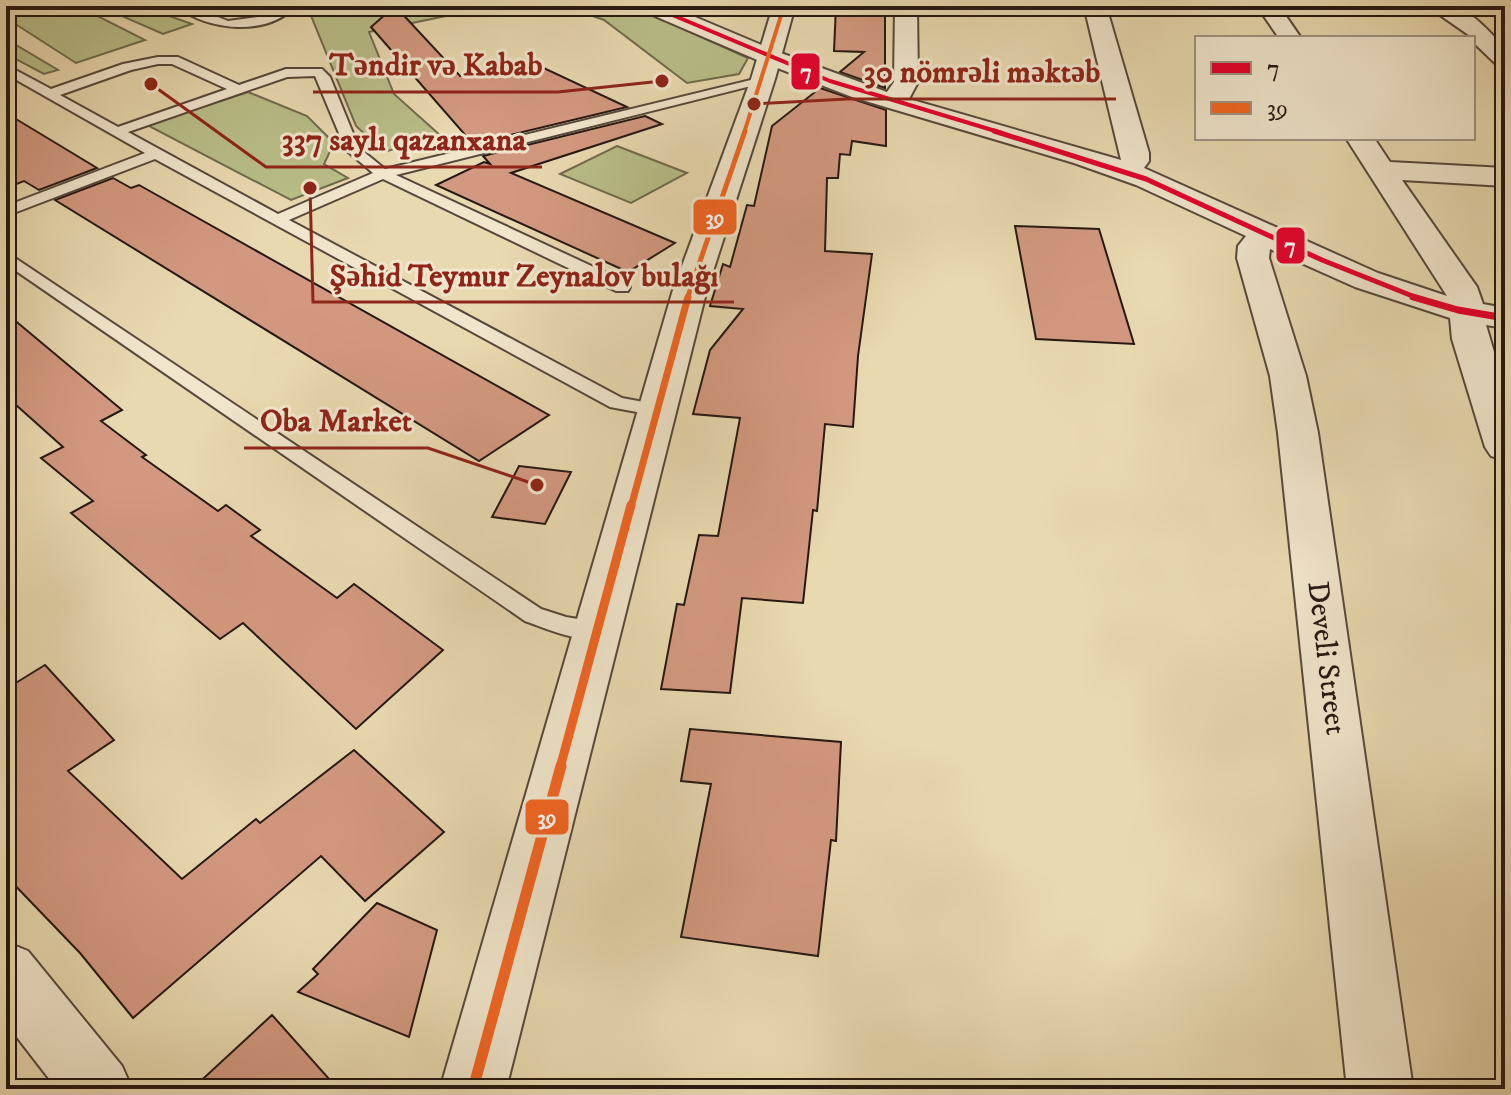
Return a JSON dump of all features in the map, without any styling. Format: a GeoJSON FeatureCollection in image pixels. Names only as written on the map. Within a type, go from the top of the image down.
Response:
{"type":"FeatureCollection","features":[{"type":"Feature","properties":{"kind":"street"},"geometry":{"type":"LineString","coordinates":[[651,6],[766,69],[892,102],[1127,172],[1416,298],[1467,312],[1505,318]]}},
{"type":"Feature","properties":{"kind":"street"},"geometry":{"type":"LineString","coordinates":[[473,1089],[689,293],[766,69],[784,6]]}},
{"type":"Feature","properties":{"kind":"street"},"geometry":{"type":"LineString","coordinates":[[892,102],[904,90],[906,82],[906,6]]}},
{"type":"Feature","properties":{"kind":"street"},"geometry":{"type":"LineString","coordinates":[[1095,6],[1135,153],[1135,161],[1127,172]]}},
{"type":"Feature","properties":{"kind":"street"},"geometry":{"type":"LineString","coordinates":[[1268,6],[1289,36]]}},
{"type":"Feature","properties":{"kind":"street"},"geometry":{"type":"LineString","coordinates":[[1438,6],[1459,16],[1505,60]]}},
{"type":"Feature","properties":{"kind":"street"},"geometry":{"type":"LineString","coordinates":[[1361,140],[1465,298],[1470,339],[1505,447]]}},
{"type":"Feature","properties":{"kind":"street"},"geometry":{"type":"LineString","coordinates":[[1382,170],[1505,177]]}},
{"type":"Feature","properties":{"kind":"street","name":"Develi Street"},"geometry":{"type":"LineString","coordinates":[[1266,235],[1254,246],[1253,258],[1288,376],[1298,433],[1380,1089]]}},
{"type":"Feature","properties":{"kind":"street"},"geometry":{"type":"LineString","coordinates":[[6,973],[99,1089]]}},
{"type":"Feature","properties":{"kind":"lane"},"geometry":{"type":"LineString","coordinates":[[181,6],[227,25],[276,18],[291,6]]}},
{"type":"Feature","properties":{"kind":"lane"},"geometry":{"type":"LineString","coordinates":[[50,94],[145,63],[165,60],[174,60],[239,90]]}},
{"type":"Feature","properties":{"kind":"lane"},"geometry":{"type":"LineString","coordinates":[[6,69],[156,154],[617,403],[658,410]]}},
{"type":"Feature","properties":{"kind":"lane"},"geometry":{"type":"LineString","coordinates":[[278,219],[383,174],[766,69]]}},
{"type":"Feature","properties":{"kind":"lane"},"geometry":{"type":"LineString","coordinates":[[116,132],[286,73],[318,72],[324,77],[353,150],[383,174],[622,287]]}},
{"type":"Feature","properties":{"kind":"lane"},"geometry":{"type":"LineString","coordinates":[[6,211],[156,154]]}},
{"type":"Feature","properties":{"kind":"lane"},"geometry":{"type":"LineString","coordinates":[[6,257],[533,615],[566,626],[600,630]]}},
{"type":"Feature","properties":{"kind":"green space"},"geometry":{"type":"Polygon","coordinates":[[[32,6],[78,6],[145,40],[76,63],[6,18],[6,13],[32,6]]]}},
{"type":"Feature","properties":{"kind":"green space"},"geometry":{"type":"Polygon","coordinates":[[[99,6],[141,6],[192,24],[163,34],[99,6]]]}},
{"type":"Feature","properties":{"kind":"green space"},"geometry":{"type":"Polygon","coordinates":[[[307,6],[494,6],[369,32],[394,94],[441,136],[384,152],[356,126],[307,6]]]}},
{"type":"Feature","properties":{"kind":"green space"},"geometry":{"type":"Polygon","coordinates":[[[564,6],[632,6],[748,58],[739,74],[687,83],[604,20],[564,6]]]}},
{"type":"Feature","properties":{"kind":"green space"},"geometry":{"type":"Polygon","coordinates":[[[6,39],[58,70],[44,74],[6,54],[6,39]]]}},
{"type":"Feature","properties":{"kind":"green space"},"geometry":{"type":"Polygon","coordinates":[[[248,92],[307,116],[334,143],[324,164],[348,178],[291,200],[147,125],[248,92]]]}},
{"type":"Feature","properties":{"kind":"green space"},"geometry":{"type":"Polygon","coordinates":[[[617,146],[687,173],[631,203],[560,174],[617,146]]]}},
{"type":"Feature","properties":{"kind":"building"},"geometry":{"type":"Polygon","coordinates":[[[395,6],[460,76],[531,62],[627,107],[473,144],[371,27],[395,6]]]}},
{"type":"Feature","properties":{"kind":"building"},"geometry":{"type":"Polygon","coordinates":[[[836,6],[885,6],[885,88],[840,72],[864,52],[834,51],[836,6]]]}},
{"type":"Feature","properties":{"kind":"building"},"geometry":{"type":"Polygon","coordinates":[[[820,88],[886,110],[886,146],[852,141],[850,155],[840,154],[838,178],[827,178],[825,251],[872,254],[858,356],[853,427],[825,424],[817,511],[813,510],[803,603],[742,598],[730,693],[661,689],[677,604],[684,605],[699,535],[718,536],[740,418],[693,414],[710,350],[743,309],[710,306],[723,264],[730,267],[747,205],[754,206],[772,126],[820,88]]]}},
{"type":"Feature","properties":{"kind":"building"},"geometry":{"type":"Polygon","coordinates":[[[6,113],[97,168],[39,190],[24,181],[6,188],[6,113]]]}},
{"type":"Feature","properties":{"kind":"building"},"geometry":{"type":"Polygon","coordinates":[[[645,116],[662,124],[511,173],[675,243],[628,272],[436,185],[484,162],[490,164],[483,156],[645,116]]]}},
{"type":"Feature","properties":{"kind":"building"},"geometry":{"type":"Polygon","coordinates":[[[113,178],[131,188],[139,185],[549,415],[479,461],[55,200],[113,178]]]}},
{"type":"Feature","properties":{"kind":"building"},"geometry":{"type":"Polygon","coordinates":[[[1015,226],[1099,229],[1134,344],[1036,339],[1015,226]]]}},
{"type":"Feature","properties":{"kind":"building"},"geometry":{"type":"Polygon","coordinates":[[[6,313],[122,410],[101,421],[146,455],[142,457],[218,511],[226,505],[260,530],[251,536],[337,598],[354,584],[443,650],[356,729],[243,623],[220,639],[71,513],[93,501],[41,458],[63,447],[6,396],[6,313]]]}},
{"type":"Feature","properties":{"kind":"building"},"geometry":{"type":"Polygon","coordinates":[[[519,466],[571,472],[545,524],[492,517],[519,466]]]}},
{"type":"Feature","properties":{"kind":"building"},"geometry":{"type":"Polygon","coordinates":[[[45,665],[114,740],[68,771],[182,879],[256,819],[260,823],[354,750],[444,832],[365,901],[321,856],[133,1018],[80,953],[6,876],[6,689],[45,665]]]}},
{"type":"Feature","properties":{"kind":"building"},"geometry":{"type":"Polygon","coordinates":[[[690,729],[841,742],[836,841],[831,840],[818,956],[681,937],[711,784],[681,781],[690,729]]]}},
{"type":"Feature","properties":{"kind":"building"},"geometry":{"type":"Polygon","coordinates":[[[377,903],[437,930],[409,1037],[298,992],[318,974],[313,969],[377,903]]]}},
{"type":"Feature","properties":{"kind":"building"},"geometry":{"type":"Polygon","coordinates":[[[272,1015],[338,1089],[192,1089],[272,1015]]]}},
{"type":"Feature","properties":{"kind":"transit line","name":"7"},"geometry":{"type":"LineString","coordinates":[[651,6],[861,92],[1084,157],[1146,179],[1366,280],[1412,297],[1458,310],[1505,318]]}},
{"type":"Feature","properties":{"kind":"transit line","name":"39"},"geometry":{"type":"LineString","coordinates":[[473,1089],[689,293],[763,79],[784,6]]}},
{"type":"Feature","properties":{"kind":"place","name":"Təndir və Kabab"},"geometry":{"type":"Point","coordinates":[662,81]}},
{"type":"Feature","properties":{"kind":"place","name":"337 saylı qazanxana"},"geometry":{"type":"Point","coordinates":[151,84]}},
{"type":"Feature","properties":{"kind":"place","name":"30 nömrəli məktəb"},"geometry":{"type":"Point","coordinates":[754,104]}},
{"type":"Feature","properties":{"kind":"place","name":"Şəhid Teymur Zeynalov bulağı"},"geometry":{"type":"Point","coordinates":[310,188]}},
{"type":"Feature","properties":{"kind":"place","name":"Oba Market"},"geometry":{"type":"Point","coordinates":[537,485]}}]}
